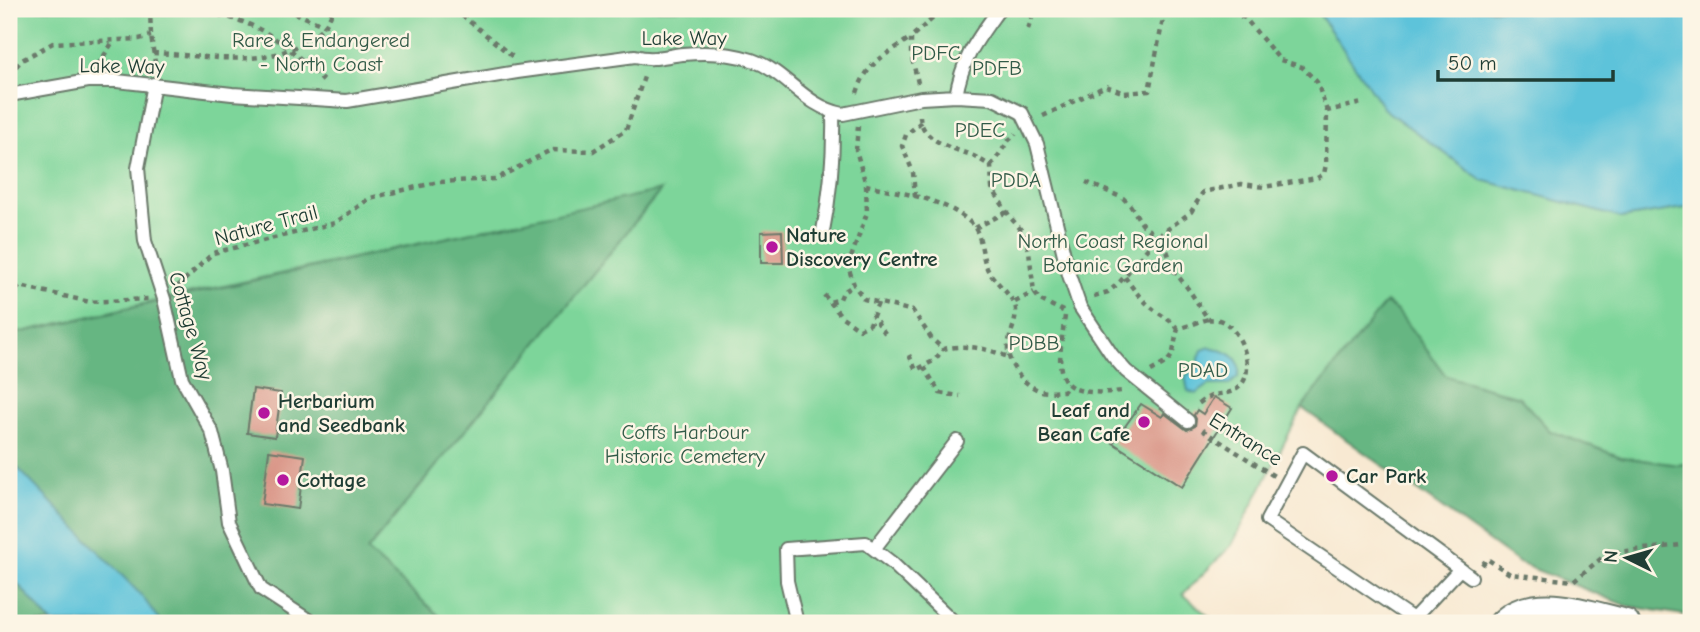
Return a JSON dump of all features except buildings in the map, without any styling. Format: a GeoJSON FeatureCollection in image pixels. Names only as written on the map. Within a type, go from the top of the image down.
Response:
{"type":"FeatureCollection","features":[{"type":"Feature","properties":{"kind":"street"},"geometry":{"type":"LineString","coordinates":[[1503,623],[1514,612],[1563,607],[1626,623]]}},
{"type":"Feature","properties":{"kind":"lane"},"geometry":{"type":"LineString","coordinates":[[956,96],[970,49],[999,9]]}},
{"type":"Feature","properties":{"kind":"lane","name":"Lake Way"},"geometry":{"type":"LineString","coordinates":[[9,95],[88,81],[154,84],[232,94],[346,101],[635,56],[650,60],[694,54],[724,55],[751,60],[777,74],[812,102],[843,114],[922,98],[956,96],[992,99],[1017,109],[1037,144],[1079,303],[1112,355],[1126,371],[1185,419]]}},
{"type":"Feature","properties":{"kind":"lane","name":"Cottage Way"},"geometry":{"type":"LineString","coordinates":[[154,84],[138,168],[145,241],[164,299],[182,379],[212,432],[222,471],[229,522],[261,589],[313,623]]}},
{"type":"Feature","properties":{"kind":"lane"},"geometry":{"type":"LineString","coordinates":[[823,231],[831,188],[833,112]]}},
{"type":"Feature","properties":{"kind":"lane"},"geometry":{"type":"LineString","coordinates":[[874,550],[957,441]]}},
{"type":"Feature","properties":{"kind":"lane"},"geometry":{"type":"LineString","coordinates":[[1459,570],[1416,621],[1267,520],[1303,453],[1471,577]]}},
{"type":"Feature","properties":{"kind":"lane"},"geometry":{"type":"LineString","coordinates":[[797,623],[787,580],[786,548],[866,543],[892,563],[955,623]]}},
{"type":"Feature","properties":{"kind":"path"},"geometry":{"type":"LineString","coordinates":[[154,84],[157,71],[150,9],[206,10],[265,30],[292,49],[326,85],[346,101]]}},
{"type":"Feature","properties":{"kind":"path"},"geometry":{"type":"LineString","coordinates":[[286,9],[325,26]]}},
{"type":"Feature","properties":{"kind":"path"},"geometry":{"type":"LineString","coordinates":[[153,53],[252,59],[292,49],[325,26],[334,9]]}},
{"type":"Feature","properties":{"kind":"path"},"geometry":{"type":"LineString","coordinates":[[454,9],[530,71]]}},
{"type":"Feature","properties":{"kind":"path"},"geometry":{"type":"LineString","coordinates":[[939,9],[927,24],[869,67],[857,91],[856,150],[866,185],[867,213],[848,265],[854,285],[864,299],[913,311],[932,339],[943,349]]}},
{"type":"Feature","properties":{"kind":"path"},"geometry":{"type":"LineString","coordinates":[[1046,116],[1106,86],[1124,93],[1149,91],[1165,9]]}},
{"type":"Feature","properties":{"kind":"path"},"geometry":{"type":"LineString","coordinates":[[1128,390],[1080,390],[1068,384],[1062,377],[1059,369],[1066,312],[1079,303],[1108,292],[1157,237],[1191,212],[1203,192],[1242,184],[1264,187],[1317,178],[1324,174],[1327,111],[1317,82],[1301,67],[1280,60],[1245,18],[1222,9]]}},
{"type":"Feature","properties":{"kind":"path"},"geometry":{"type":"LineString","coordinates":[[1028,29],[1032,18]]}},
{"type":"Feature","properties":{"kind":"path"},"geometry":{"type":"LineString","coordinates":[[9,74],[22,60],[53,43],[139,39],[151,36]]}},
{"type":"Feature","properties":{"kind":"path"},"geometry":{"type":"LineString","coordinates":[[911,37],[911,54],[922,98],[920,122],[906,135],[902,146],[913,172],[915,197]]}},
{"type":"Feature","properties":{"kind":"path","name":"Nature Trail"},"geometry":{"type":"LineString","coordinates":[[164,299],[213,253],[335,223],[370,198],[438,182],[496,178],[551,150],[593,151],[626,130],[650,60]]}},
{"type":"Feature","properties":{"kind":"path"},"geometry":{"type":"LineString","coordinates":[[1327,111],[1362,103]]}},
{"type":"Feature","properties":{"kind":"path"},"geometry":{"type":"LineString","coordinates":[[920,122],[936,141],[991,166]]}},
{"type":"Feature","properties":{"kind":"path"},"geometry":{"type":"LineString","coordinates":[[1028,125],[1009,140],[991,166],[992,188],[1024,233],[1030,251],[1034,292],[1040,299],[1066,312]]}},
{"type":"Feature","properties":{"kind":"path"},"geometry":{"type":"LineString","coordinates":[[1086,182],[1123,198],[1130,205],[1142,223],[1165,245],[1175,272],[1208,319]]}},
{"type":"Feature","properties":{"kind":"path"},"geometry":{"type":"LineString","coordinates":[[866,185],[949,207],[975,229],[979,235],[987,269],[999,288],[1015,302],[1016,312],[1008,357]]}},
{"type":"Feature","properties":{"kind":"path"},"geometry":{"type":"LineString","coordinates":[[975,229],[1007,212]]}},
{"type":"Feature","properties":{"kind":"path"},"geometry":{"type":"LineString","coordinates":[[1125,276],[1132,288],[1178,329]]}},
{"type":"Feature","properties":{"kind":"path"},"geometry":{"type":"LineString","coordinates":[[830,302],[840,299],[843,292],[854,285]]}},
{"type":"Feature","properties":{"kind":"path"},"geometry":{"type":"LineString","coordinates":[[9,297],[20,286],[90,302],[164,299]]}},
{"type":"Feature","properties":{"kind":"path"},"geometry":{"type":"LineString","coordinates":[[1015,302],[1034,292]]}},
{"type":"Feature","properties":{"kind":"path"},"geometry":{"type":"LineString","coordinates":[[824,295],[842,317],[860,329],[870,324],[878,303]]}},
{"type":"Feature","properties":{"kind":"path"},"geometry":{"type":"LineString","coordinates":[[873,316],[887,336]]}},
{"type":"Feature","properties":{"kind":"path"},"geometry":{"type":"LineString","coordinates":[[1178,329],[1208,319],[1219,320],[1239,339],[1246,355],[1246,377],[1241,386],[1233,391],[1206,398],[1185,419]]}},
{"type":"Feature","properties":{"kind":"path"},"geometry":{"type":"LineString","coordinates":[[1145,374],[1174,356],[1178,329]]}},
{"type":"Feature","properties":{"kind":"path"},"geometry":{"type":"LineString","coordinates":[[909,355],[916,370],[935,360],[943,349],[956,346],[976,347],[1008,357],[1023,379],[1038,390],[1064,391],[1068,384]]}},
{"type":"Feature","properties":{"kind":"path"},"geometry":{"type":"LineString","coordinates":[[923,367],[940,393],[960,396]]}},
{"type":"Feature","properties":{"kind":"path","name":"Entrance"},"geometry":{"type":"LineString","coordinates":[[1185,419],[1287,484]]}},
{"type":"Feature","properties":{"kind":"path"},"geometry":{"type":"LineString","coordinates":[[1471,577],[1487,559],[1510,574],[1573,581],[1608,553],[1691,544]]}},
{"type":"Feature","properties":{"kind":"green space","name":"North Coast Regional Botanic Garden"},"geometry":{"type":"Polygon","coordinates":[[[9,9],[1316,9],[1329,29],[1621,218],[1691,207],[1691,463],[1678,465],[1621,457],[1550,431],[1519,397],[1446,376],[1399,313],[1386,302],[1302,408],[1232,545],[1183,594],[1216,623],[447,623],[367,551],[660,191],[9,335],[9,9]]]}},
{"type":"Feature","properties":{"kind":"green space"},"geometry":{"type":"Polygon","coordinates":[[[661,190],[367,551],[447,623],[161,623],[141,596],[14,464],[9,462],[9,335],[661,190]]]}},
{"type":"Feature","properties":{"kind":"green space"},"geometry":{"type":"Polygon","coordinates":[[[1385,303],[1399,313],[1446,376],[1519,397],[1550,431],[1621,457],[1678,465],[1691,463],[1691,616],[1627,606],[1519,563],[1302,408],[1385,303]]]}},
{"type":"Feature","properties":{"kind":"green space"},"geometry":{"type":"Polygon","coordinates":[[[9,574],[52,623],[9,623],[9,574]]]}},
{"type":"Feature","properties":{"kind":"water"},"geometry":{"type":"Polygon","coordinates":[[[1316,9],[1691,9],[1691,207],[1621,218],[1482,180],[1384,109],[1316,9]]]}},
{"type":"Feature","properties":{"kind":"water"},"geometry":{"type":"Polygon","coordinates":[[[1210,347],[1233,356],[1239,364],[1238,377],[1229,385],[1209,385],[1196,394],[1188,391],[1185,376],[1199,368],[1202,350],[1210,347]]]}},
{"type":"Feature","properties":{"kind":"water"},"geometry":{"type":"Polygon","coordinates":[[[9,462],[14,464],[142,596],[161,623],[52,623],[9,574],[9,462]]]}},
{"type":"Feature","properties":{"kind":"place","name":"Nature Discovery Centre"},"geometry":{"type":"Point","coordinates":[772,247]}},
{"type":"Feature","properties":{"kind":"place","name":"Herbarium and Seedbank"},"geometry":{"type":"Point","coordinates":[264,413]}},
{"type":"Feature","properties":{"kind":"place","name":"Leaf and Bean Cafe"},"geometry":{"type":"Point","coordinates":[1144,422]}},
{"type":"Feature","properties":{"kind":"place","name":"Car Park"},"geometry":{"type":"Point","coordinates":[1332,476]}},
{"type":"Feature","properties":{"kind":"place","name":"Cottage"},"geometry":{"type":"Point","coordinates":[283,480]}},
{"type":"Feature","properties":{"kind":"park label","name":"Rare & Endangered - North Coast"},"geometry":{"type":"Point","coordinates":[321,52]}},
{"type":"Feature","properties":{"kind":"park label","name":"PDFC"},"geometry":{"type":"Point","coordinates":[936,53]}},
{"type":"Feature","properties":{"kind":"park label","name":"PDFB"},"geometry":{"type":"Point","coordinates":[997,68]}},
{"type":"Feature","properties":{"kind":"park label","name":"PDEC"},"geometry":{"type":"Point","coordinates":[980,130]}},
{"type":"Feature","properties":{"kind":"park label","name":"PDDA"},"geometry":{"type":"Point","coordinates":[1016,180]}},
{"type":"Feature","properties":{"kind":"park label","name":"PDBB"},"geometry":{"type":"Point","coordinates":[1034,343]}},
{"type":"Feature","properties":{"kind":"park label","name":"PDAD"},"geometry":{"type":"Point","coordinates":[1203,370]}},
{"type":"Feature","properties":{"kind":"park label","name":"Coffs Harbour Historic Cemetery"},"geometry":{"type":"Point","coordinates":[685,444]}}]}
